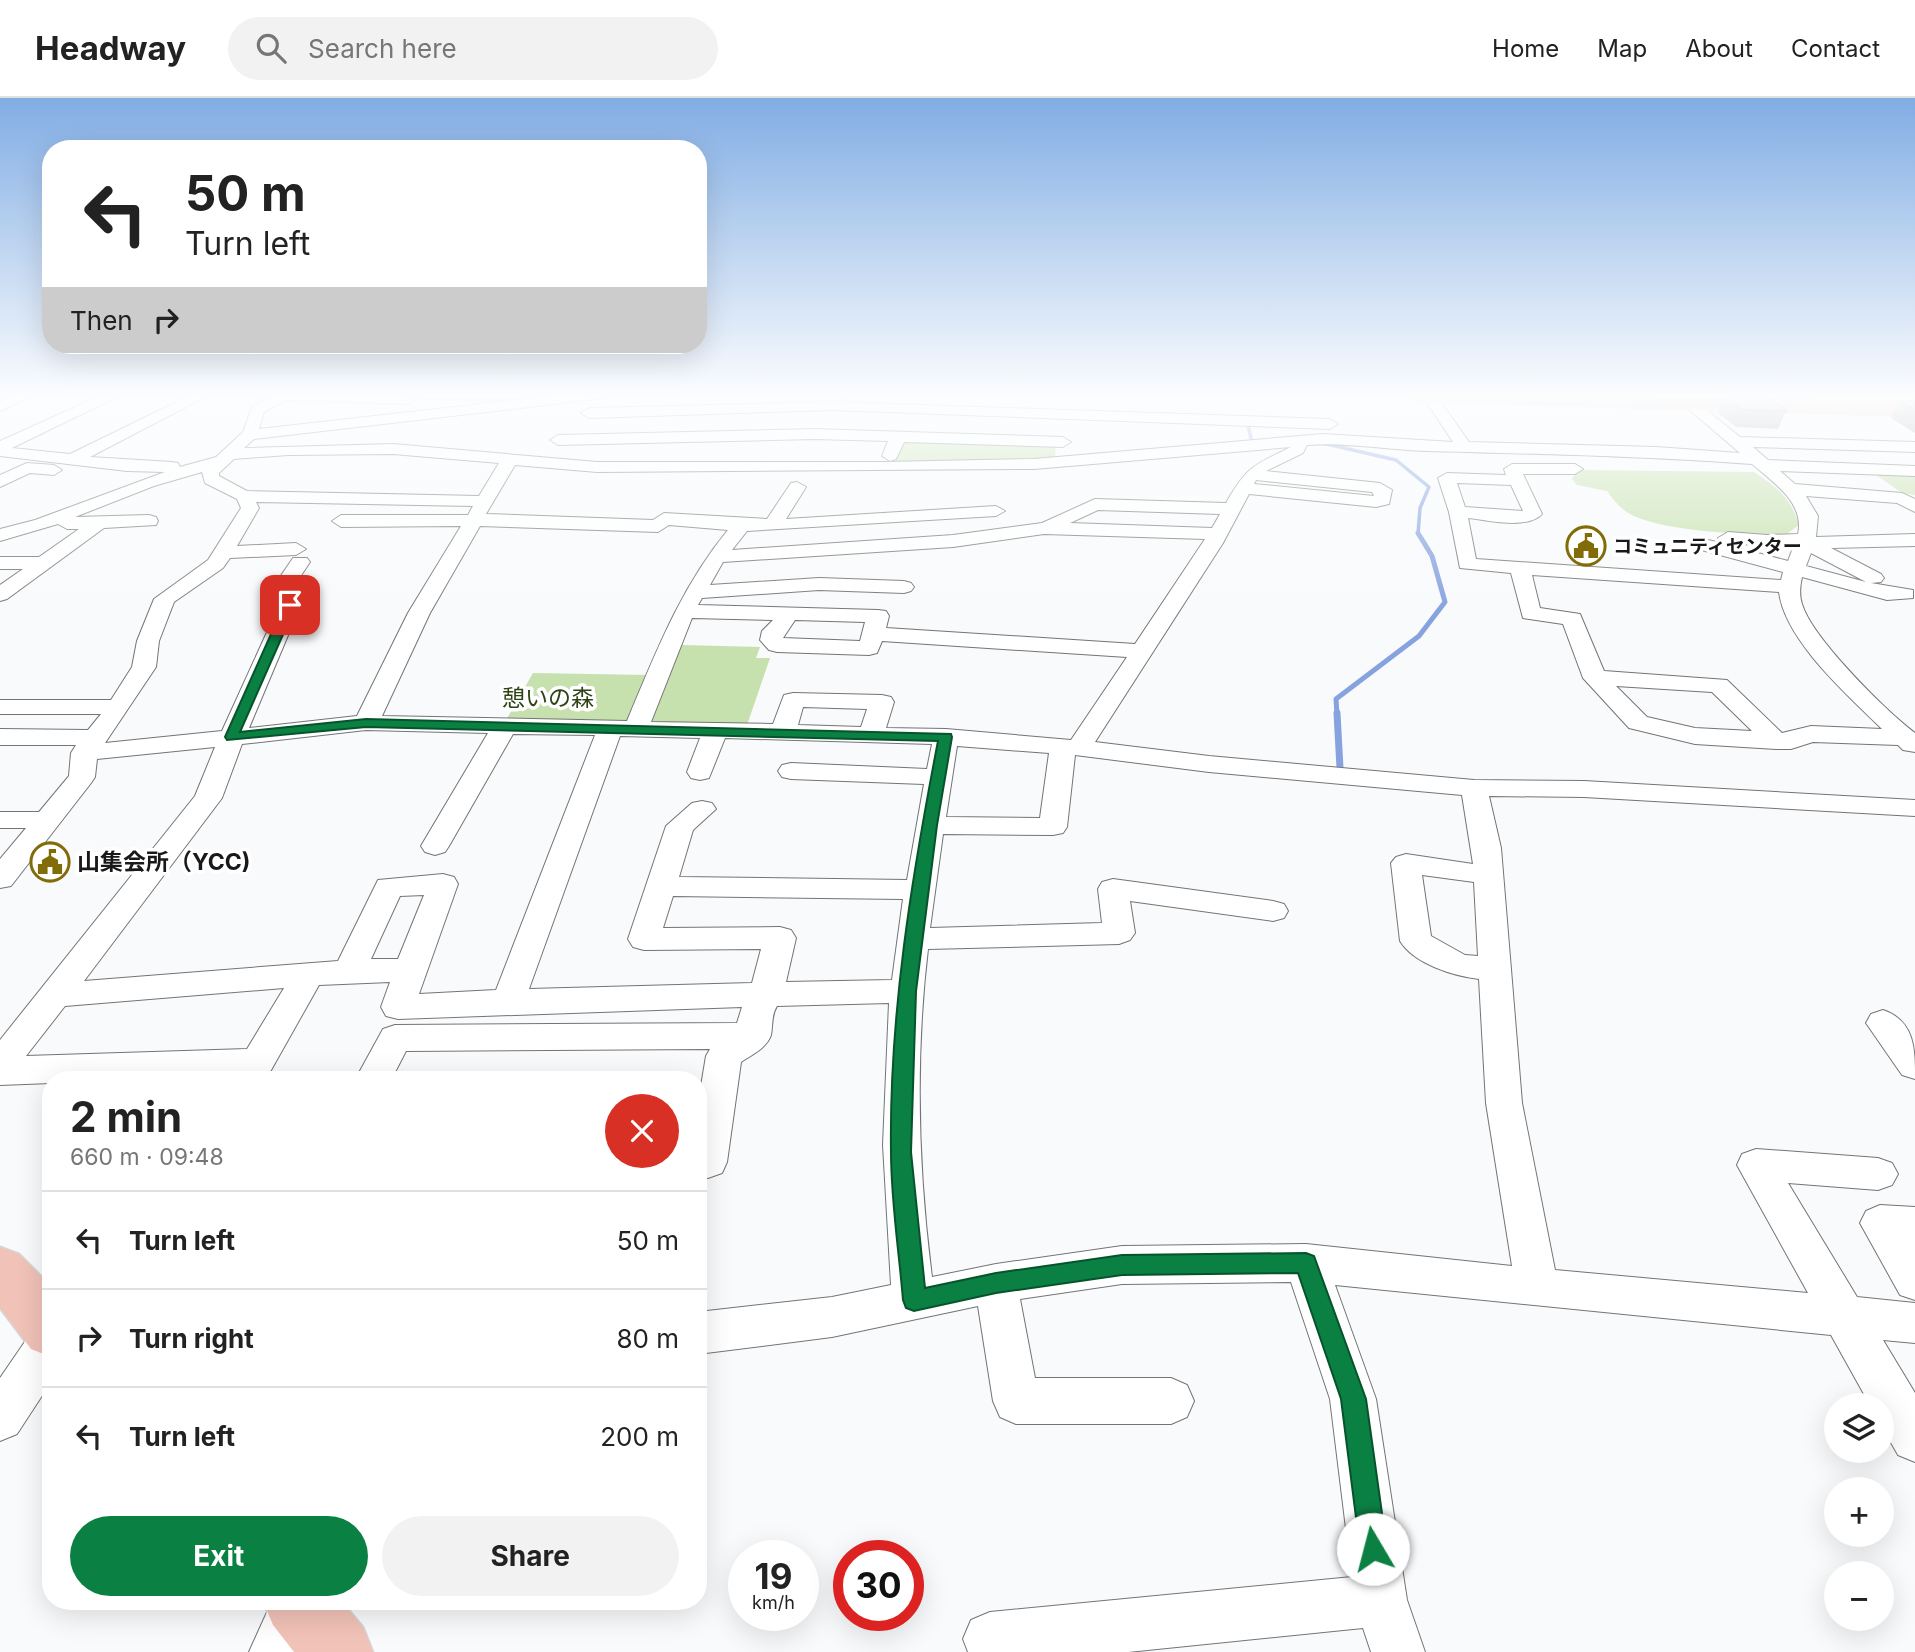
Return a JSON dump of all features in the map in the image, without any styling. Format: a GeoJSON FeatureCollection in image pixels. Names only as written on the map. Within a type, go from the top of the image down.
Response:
{"type":"FeatureCollection","features":[{"type":"Feature","properties":{"kind":"street"},"geometry":{"type":"LineString","coordinates":[[14,468],[148,474],[195,468]]}},
{"type":"Feature","properties":{"kind":"street"},"geometry":{"type":"LineString","coordinates":[[0,482],[27,468]]}},
{"type":"Feature","properties":{"kind":"street"},"geometry":{"type":"LineString","coordinates":[[131,468],[148,474]]}},
{"type":"Feature","properties":{"kind":"street"},"geometry":{"type":"LineString","coordinates":[[0,536],[40,524],[148,474],[155,468]]}},
{"type":"Feature","properties":{"kind":"street"},"geometry":{"type":"LineString","coordinates":[[219,468],[211,479],[254,488],[658,526],[664,519],[773,525],[996,511]]}},
{"type":"Feature","properties":{"kind":"street"},"geometry":{"type":"LineString","coordinates":[[366,723],[419,613],[505,468]]}},
{"type":"Feature","properties":{"kind":"street"},"geometry":{"type":"LineString","coordinates":[[620,468],[796,476],[880,468]]}},
{"type":"Feature","properties":{"kind":"street"},"geometry":{"type":"LineString","coordinates":[[773,525],[800,468]]}},
{"type":"Feature","properties":{"kind":"street"},"geometry":{"type":"LineString","coordinates":[[930,825],[1054,827],[1071,747],[1142,651],[1234,509],[1248,481],[1260,468]]}},
{"type":"Feature","properties":{"kind":"street"},"geometry":{"type":"LineString","coordinates":[[1458,512],[1523,517],[1533,514],[1511,469],[1575,469],[1573,468]]}},
{"type":"Feature","properties":{"kind":"street"},"geometry":{"type":"LineString","coordinates":[[1766,468],[1804,505],[1811,524],[1791,578],[1791,603],[1808,634],[1910,743]]}},
{"type":"Feature","properties":{"kind":"street"},"geometry":{"type":"LineString","coordinates":[[1855,468],[1915,471]]}},
{"type":"Feature","properties":{"kind":"street"},"geometry":{"type":"LineString","coordinates":[[1517,480],[1447,478],[1458,512],[1467,564],[1705,579],[1791,578],[1911,597]]}},
{"type":"Feature","properties":{"kind":"street"},"geometry":{"type":"LineString","coordinates":[[1248,481],[1374,487],[1383,490],[1383,500],[1376,502],[1248,481]]}},
{"type":"Feature","properties":{"kind":"street"},"geometry":{"type":"LineString","coordinates":[[0,879],[82,778],[89,746],[119,707],[144,667],[148,641],[165,599],[216,564],[225,552],[254,488]]}},
{"type":"Feature","properties":{"kind":"street"},"geometry":{"type":"LineString","coordinates":[[1789,489],[1902,498],[1915,507]]}},
{"type":"Feature","properties":{"kind":"street"},"geometry":{"type":"LineString","coordinates":[[1044,528],[1094,503],[1234,509]]}},
{"type":"Feature","properties":{"kind":"street"},"geometry":{"type":"LineString","coordinates":[[341,520],[479,511]]}},
{"type":"Feature","properties":{"kind":"street"},"geometry":{"type":"LineString","coordinates":[[943,516],[953,541]]}},
{"type":"Feature","properties":{"kind":"street"},"geometry":{"type":"LineString","coordinates":[[0,523],[149,521]]}},
{"type":"Feature","properties":{"kind":"street"},"geometry":{"type":"LineString","coordinates":[[0,595],[99,523]]}},
{"type":"Feature","properties":{"kind":"street"},"geometry":{"type":"LineString","coordinates":[[508,1002],[623,729],[689,601],[716,557],[743,525]]}},
{"type":"Feature","properties":{"kind":"street"},"geometry":{"type":"LineString","coordinates":[[716,557],[953,541],[1044,528],[1217,534]]}},
{"type":"Feature","properties":{"kind":"street"},"geometry":{"type":"LineString","coordinates":[[0,536],[81,537]]}},
{"type":"Feature","properties":{"kind":"street"},"geometry":{"type":"LineString","coordinates":[[1705,579],[1701,544],[1705,537],[1767,541],[1915,540]]}},
{"type":"Feature","properties":{"kind":"street"},"geometry":{"type":"LineString","coordinates":[[1806,541],[1911,597]]}},
{"type":"Feature","properties":{"kind":"street"},"geometry":{"type":"LineString","coordinates":[[1701,544],[1791,578]]}},
{"type":"Feature","properties":{"kind":"street"},"geometry":{"type":"LineString","coordinates":[[0,1065],[208,798],[300,583],[288,580],[298,555],[225,552]]}},
{"type":"Feature","properties":{"kind":"street"},"geometry":{"type":"LineString","coordinates":[[0,563],[47,563]]}},
{"type":"Feature","properties":{"kind":"street"},"geometry":{"type":"LineString","coordinates":[[1520,567],[1531,613],[1572,619],[1595,678],[1638,723],[1695,736],[1791,741],[1811,734],[1910,743]]}},
{"type":"Feature","properties":{"kind":"street"},"geometry":{"type":"LineString","coordinates":[[689,601],[819,584],[904,587]]}},
{"type":"Feature","properties":{"kind":"street"},"geometry":{"type":"LineString","coordinates":[[689,601],[787,613],[878,616],[869,648],[777,645],[771,640],[773,631],[782,625],[787,613]]}},
{"type":"Feature","properties":{"kind":"street"},"geometry":{"type":"LineString","coordinates":[[874,635],[1142,651]]}},
{"type":"Feature","properties":{"kind":"street"},"geometry":{"type":"LineString","coordinates":[[1595,678],[1718,685],[1776,741]]}},
{"type":"Feature","properties":{"kind":"street"},"geometry":{"type":"LineString","coordinates":[[783,732],[793,700],[881,702],[872,735]]}},
{"type":"Feature","properties":{"kind":"street"},"geometry":{"type":"LineString","coordinates":[[0,707],[119,707]]}},
{"type":"Feature","properties":{"kind":"street"},"geometry":{"type":"LineString","coordinates":[[0,737],[89,746],[232,737],[366,723],[946,737],[1474,788],[1584,789],[1915,808]]}},
{"type":"Feature","properties":{"kind":"street"},"geometry":{"type":"LineString","coordinates":[[435,846],[505,726]]}},
{"type":"Feature","properties":{"kind":"street"},"geometry":{"type":"LineString","coordinates":[[700,772],[715,731]]}},
{"type":"Feature","properties":{"kind":"street"},"geometry":{"type":"LineString","coordinates":[[914,1300],[901,1152],[907,991],[920,890],[946,737]]}},
{"type":"Feature","properties":{"kind":"street"},"geometry":{"type":"LineString","coordinates":[[791,771],[938,777]]}},
{"type":"Feature","properties":{"kind":"street"},"geometry":{"type":"LineString","coordinates":[[1474,788],[1487,848],[1504,1103],[1537,1289]]}},
{"type":"Feature","properties":{"kind":"street"},"geometry":{"type":"LineString","coordinates":[[702,809],[680,826],[644,939],[780,938],[766,996],[756,1013],[753,1035],[724,1056],[707,1162]]}},
{"type":"Feature","properties":{"kind":"street"},"geometry":{"type":"LineString","coordinates":[[0,820],[47,820]]}},
{"type":"Feature","properties":{"kind":"street"},"geometry":{"type":"LineString","coordinates":[[1488,875],[1406,863],[1416,941],[1458,965],[1496,970]]}},
{"type":"Feature","properties":{"kind":"street"},"geometry":{"type":"LineString","coordinates":[[349,971],[389,887],[443,884],[398,1007],[907,991]]}},
{"type":"Feature","properties":{"kind":"street"},"geometry":{"type":"LineString","coordinates":[[661,886],[920,890]]}},
{"type":"Feature","properties":{"kind":"street"},"geometry":{"type":"LineString","coordinates":[[913,939],[1119,933],[1113,889],[1273,911]]}},
{"type":"Feature","properties":{"kind":"street"},"geometry":{"type":"LineString","coordinates":[[54,995],[349,971],[410,970]]}},
{"type":"Feature","properties":{"kind":"street"},"geometry":{"type":"LineString","coordinates":[[0,1071],[257,1062],[308,975]]}},
{"type":"Feature","properties":{"kind":"street"},"geometry":{"type":"LineString","coordinates":[[1883,1023],[1915,1065]]}},
{"type":"Feature","properties":{"kind":"street"},"geometry":{"type":"LineString","coordinates":[[378,1071],[395,1038],[753,1035]]}},
{"type":"Feature","properties":{"kind":"street"},"geometry":{"type":"LineString","coordinates":[[1878,1174],[1756,1165],[1915,1438]]}},
{"type":"Feature","properties":{"kind":"street"},"geometry":{"type":"LineString","coordinates":[[1915,1226],[1880,1223],[1915,1281]]}},
{"type":"Feature","properties":{"kind":"street"},"geometry":{"type":"LineString","coordinates":[[1306,1263],[1353,1399],[1381,1600],[1398,1652]]}},
{"type":"Feature","properties":{"kind":"street"},"geometry":{"type":"LineString","coordinates":[[707,1332],[832,1317],[996,1283],[1122,1265],[1306,1263],[1537,1289],[1915,1323]]}},
{"type":"Feature","properties":{"kind":"street"},"geometry":{"type":"LineString","coordinates":[[996,1283],[1016,1401],[1171,1401]]}},
{"type":"Feature","properties":{"kind":"street"},"geometry":{"type":"LineString","coordinates":[[0,1418],[42,1355]]}},
{"type":"Feature","properties":{"kind":"street"},"geometry":{"type":"LineString","coordinates":[[990,1639],[1381,1600]]}},
{"type":"Feature","properties":{"kind":"green space"},"geometry":{"type":"Polygon","coordinates":[[[1577,470],[1754,472],[1782,494],[1792,507],[1799,525],[1784,536],[1708,531],[1650,522],[1626,511],[1607,491],[1577,485],[1572,479],[1577,470]]]}},
{"type":"Feature","properties":{"kind":"green space"},"geometry":{"type":"Polygon","coordinates":[[[1872,472],[1915,473],[1915,495],[1902,493],[1872,472]]]}},
{"type":"Feature","properties":{"kind":"green space"},"geometry":{"type":"Polygon","coordinates":[[[681,645],[760,647],[756,658],[770,658],[746,728],[643,725],[681,645]]]}},
{"type":"Feature","properties":{"kind":"green space","name":"憩いの森"},"geometry":{"type":"Polygon","coordinates":[[[533,673],[648,675],[628,725],[505,722],[533,673]]]}},
{"type":"Feature","properties":{"kind":"waterway"},"geometry":{"type":"LineString","coordinates":[[1405,468],[1429,487],[1420,508],[1418,533]]}},
{"type":"Feature","properties":{"kind":"waterway"},"geometry":{"type":"LineString","coordinates":[[1337,715],[1336,699],[1419,636],[1445,602],[1432,556],[1418,533]]}},
{"type":"Feature","properties":{"kind":"waterway"},"geometry":{"type":"LineString","coordinates":[[1337,713],[1340,768]]}},
{"type":"Feature","properties":{"kind":"place","name":"コミュニティセンター"},"geometry":{"type":"Point","coordinates":[1586,546]}},
{"type":"Feature","properties":{"kind":"place","name":"山集会所（YCC)"},"geometry":{"type":"Point","coordinates":[50,862]}},
{"type":"Feature","properties":{"kind":"route"},"geometry":{"type":"LineString","coordinates":[[290,605],[232,737],[366,723],[946,737],[930,825],[907,991],[901,1152],[914,1300],[996,1283],[1122,1265],[1306,1263],[1353,1399],[1373,1549]]}}]}
